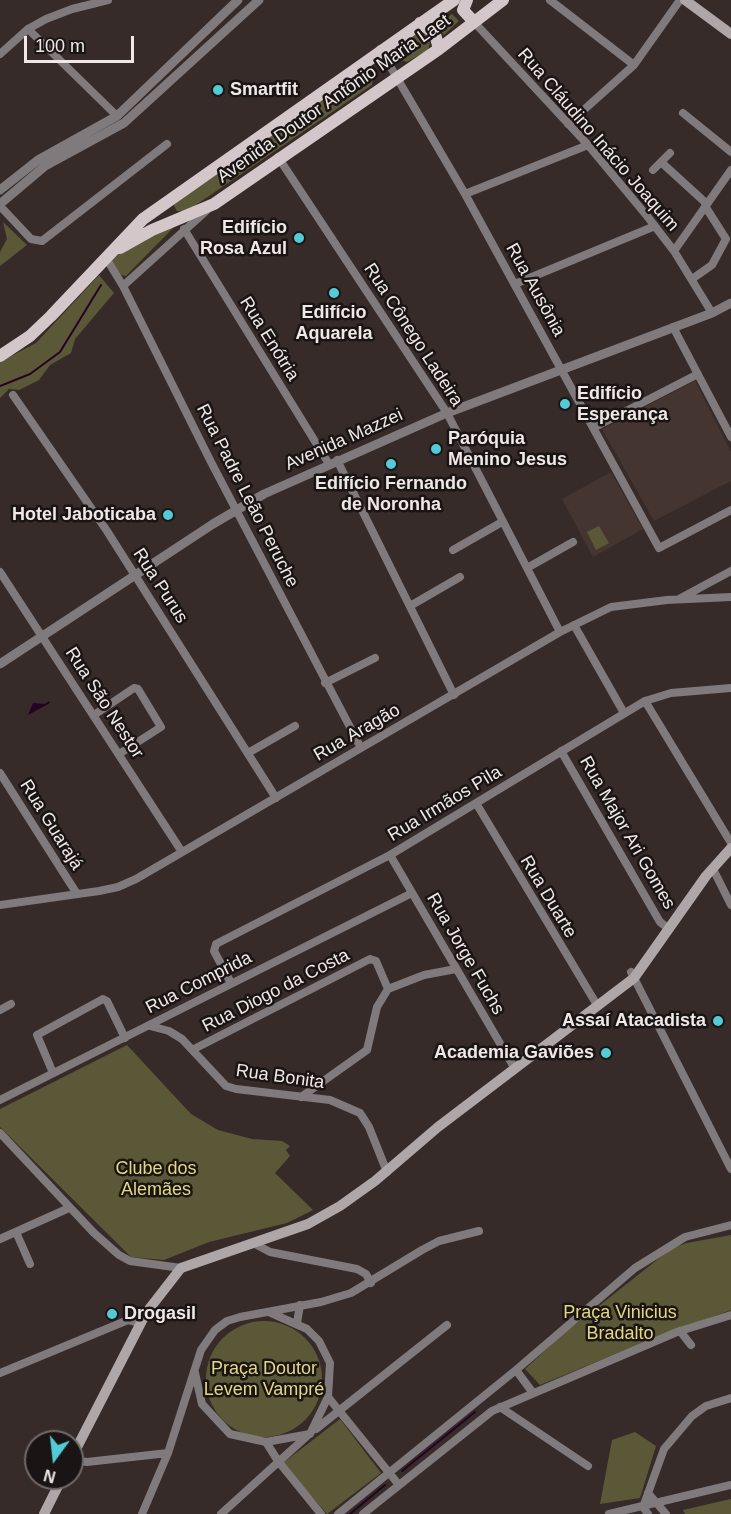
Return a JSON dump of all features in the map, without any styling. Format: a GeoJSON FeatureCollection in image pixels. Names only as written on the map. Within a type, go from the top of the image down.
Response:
{"type":"FeatureCollection","features":[{"type":"Feature","properties":{"kind":"main road","name":"Avenida Doutor Antônio Maria Laet"},"geometry":{"type":"LineString","coordinates":[[0,356],[30,336],[143,219],[380,49],[454,0]]}},
{"type":"Feature","properties":{"kind":"main road","name":"Avenida Doutor Antônio Maria Laet"},"geometry":{"type":"LineString","coordinates":[[467,0],[463,10],[474,22]]}},
{"type":"Feature","properties":{"kind":"main road"},"geometry":{"type":"LineString","coordinates":[[682,0],[731,34]]}},
{"type":"Feature","properties":{"kind":"main road","name":"Avenida Doutor Antônio Maria Laet"},"geometry":{"type":"LineString","coordinates":[[107,256],[153,230],[183,224],[214,204],[278,157],[439,49],[500,1]]}},
{"type":"Feature","properties":{"kind":"main road"},"geometry":{"type":"LineString","coordinates":[[420,23],[435,34],[439,49]]}},
{"type":"Feature","properties":{"kind":"main road"},"geometry":{"type":"LineString","coordinates":[[175,195],[172,206],[183,224]]}},
{"type":"Feature","properties":{"kind":"main road"},"geometry":{"type":"LineString","coordinates":[[84,1434],[140,1323],[152,1303],[181,1268],[213,1255],[255,1244],[308,1224],[340,1206],[438,1127],[581,1020],[632,975],[699,878],[710,873],[731,848]]}},
{"type":"Feature","properties":{"kind":"main road"},"geometry":{"type":"LineString","coordinates":[[44,1514],[56,1490]]}},
{"type":"Feature","properties":{"kind":"street"},"geometry":{"type":"LineString","coordinates":[[0,54],[28,29],[72,9],[108,0]]}},
{"type":"Feature","properties":{"kind":"street"},"geometry":{"type":"LineString","coordinates":[[0,190],[38,160],[117,116],[238,0]]}},
{"type":"Feature","properties":{"kind":"street"},"geometry":{"type":"LineString","coordinates":[[167,144],[42,241],[31,239],[0,205],[45,166],[124,123],[258,0]]}},
{"type":"Feature","properties":{"kind":"street"},"geometry":{"type":"LineString","coordinates":[[550,0],[634,65]]}},
{"type":"Feature","properties":{"kind":"street"},"geometry":{"type":"LineString","coordinates":[[568,124],[634,65],[682,0]]}},
{"type":"Feature","properties":{"kind":"street","name":"Rua Cláudino Inácio Joaquim"},"geometry":{"type":"LineString","coordinates":[[474,22],[588,145],[655,226],[674,251],[712,313]]}},
{"type":"Feature","properties":{"kind":"street"},"geometry":{"type":"LineString","coordinates":[[28,29],[117,116]]}},
{"type":"Feature","properties":{"kind":"street","name":"Rua Ausônia"},"geometry":{"type":"LineString","coordinates":[[380,49],[399,77],[465,194],[595,427],[659,548],[731,510]]}},
{"type":"Feature","properties":{"kind":"street"},"geometry":{"type":"LineString","coordinates":[[683,113],[731,152]]}},
{"type":"Feature","properties":{"kind":"street"},"geometry":{"type":"LineString","coordinates":[[465,194],[588,145]]}},
{"type":"Feature","properties":{"kind":"street"},"geometry":{"type":"LineString","coordinates":[[653,170],[670,153]]}},
{"type":"Feature","properties":{"kind":"street","name":"Rua Cônego Ladeira"},"geometry":{"type":"LineString","coordinates":[[278,157],[447,413],[560,632]]}},
{"type":"Feature","properties":{"kind":"street"},"geometry":{"type":"LineString","coordinates":[[661,162],[706,205],[726,239],[712,265],[692,279]]}},
{"type":"Feature","properties":{"kind":"street"},"geometry":{"type":"LineString","coordinates":[[674,251],[731,170]]}},
{"type":"Feature","properties":{"kind":"street","name":"Avenida Doutor Antônio Maria Laet"},"geometry":{"type":"LineString","coordinates":[[123,286],[183,224]]}},
{"type":"Feature","properties":{"kind":"street","name":"Rua Enótria"},"geometry":{"type":"LineString","coordinates":[[183,224],[333,462],[410,606],[454,695]]}},
{"type":"Feature","properties":{"kind":"street"},"geometry":{"type":"LineString","coordinates":[[515,284],[655,226]]}},
{"type":"Feature","properties":{"kind":"street","name":"Rua Padre Leão Peruche"},"geometry":{"type":"LineString","coordinates":[[107,256],[325,683],[361,748]]}},
{"type":"Feature","properties":{"kind":"street","name":"Avenida Mazzei"},"geometry":{"type":"LineString","coordinates":[[0,664],[237,509],[333,462],[447,413],[712,313],[731,303]]}},
{"type":"Feature","properties":{"kind":"street"},"geometry":{"type":"LineString","coordinates":[[674,327],[731,437]]}},
{"type":"Feature","properties":{"kind":"street"},"geometry":{"type":"LineString","coordinates":[[595,427],[698,374]]}},
{"type":"Feature","properties":{"kind":"street","name":"Rua Purus"},"geometry":{"type":"LineString","coordinates":[[13,395],[80,489],[276,798]]}},
{"type":"Feature","properties":{"kind":"street"},"geometry":{"type":"LineString","coordinates":[[453,550],[502,522]]}},
{"type":"Feature","properties":{"kind":"street"},"geometry":{"type":"LineString","coordinates":[[527,568],[573,542]]}},
{"type":"Feature","properties":{"kind":"street"},"geometry":{"type":"LineString","coordinates":[[678,599],[731,571]]}},
{"type":"Feature","properties":{"kind":"street","name":"Rua São Nestor"},"geometry":{"type":"LineString","coordinates":[[0,572],[182,852]]}},
{"type":"Feature","properties":{"kind":"street"},"geometry":{"type":"LineString","coordinates":[[410,606],[460,577]]}},
{"type":"Feature","properties":{"kind":"street","name":"Rua Aragão"},"geometry":{"type":"LineString","coordinates":[[0,905],[118,887],[276,798],[560,632],[611,608],[678,599],[731,597]]}},
{"type":"Feature","properties":{"kind":"street"},"geometry":{"type":"LineString","coordinates":[[574,625],[624,713]]}},
{"type":"Feature","properties":{"kind":"street"},"geometry":{"type":"LineString","coordinates":[[325,683],[375,658]]}},
{"type":"Feature","properties":{"kind":"street"},"geometry":{"type":"LineString","coordinates":[[93,715],[134,688],[138,689],[161,727],[119,754]]}},
{"type":"Feature","properties":{"kind":"street","name":"Rua Irmãos Pìla"},"geometry":{"type":"LineString","coordinates":[[231,983],[214,951],[216,944],[390,855],[645,701],[671,693],[731,688]]}},
{"type":"Feature","properties":{"kind":"street"},"geometry":{"type":"LineString","coordinates":[[645,701],[731,843]]}},
{"type":"Feature","properties":{"kind":"street"},"geometry":{"type":"LineString","coordinates":[[248,753],[295,726]]}},
{"type":"Feature","properties":{"kind":"street","name":"Rua Major Ari Gomes"},"geometry":{"type":"LineString","coordinates":[[561,751],[666,927]]}},
{"type":"Feature","properties":{"kind":"street","name":"Rua Guarajá"},"geometry":{"type":"LineString","coordinates":[[0,773],[77,894]]}},
{"type":"Feature","properties":{"kind":"street","name":"Rua Duarte"},"geometry":{"type":"LineString","coordinates":[[476,803],[597,1005]]}},
{"type":"Feature","properties":{"kind":"street","name":"Rua Jorge Fuchs"},"geometry":{"type":"LineString","coordinates":[[390,855],[515,1069]]}},
{"type":"Feature","properties":{"kind":"street"},"geometry":{"type":"LineString","coordinates":[[710,873],[731,905]]}},
{"type":"Feature","properties":{"kind":"street","name":"Rua Comprida"},"geometry":{"type":"LineString","coordinates":[[0,1100],[412,893]]}},
{"type":"Feature","properties":{"kind":"street","name":"Rua Diogo da Costa"},"geometry":{"type":"LineString","coordinates":[[194,1049],[370,959],[376,962],[388,989]]}},
{"type":"Feature","properties":{"kind":"street"},"geometry":{"type":"LineString","coordinates":[[301,1097],[367,1050],[377,1007],[388,989],[423,975],[456,969]]}},
{"type":"Feature","properties":{"kind":"street"},"geometry":{"type":"LineString","coordinates":[[632,975],[731,1168]]}},
{"type":"Feature","properties":{"kind":"street"},"geometry":{"type":"LineString","coordinates":[[53,1073],[37,1035],[103,999],[107,1001],[125,1038]]}},
{"type":"Feature","properties":{"kind":"street"},"geometry":{"type":"LineString","coordinates":[[0,1010],[10,1004]]}},
{"type":"Feature","properties":{"kind":"street","name":"Rua Bonita"},"geometry":{"type":"LineString","coordinates":[[150,1026],[169,1031],[194,1049],[226,1086],[330,1100],[360,1113],[369,1127],[386,1169]]}},
{"type":"Feature","properties":{"kind":"street"},"geometry":{"type":"LineString","coordinates":[[0,1133],[69,1208],[119,1256],[139,1262],[181,1268]]}},
{"type":"Feature","properties":{"kind":"street"},"geometry":{"type":"LineString","coordinates":[[0,1239],[69,1208]]}},
{"type":"Feature","properties":{"kind":"street"},"geometry":{"type":"LineString","coordinates":[[338,1514],[516,1370],[635,1268],[685,1238],[731,1226]]}},
{"type":"Feature","properties":{"kind":"street"},"geometry":{"type":"LineString","coordinates":[[142,1514],[168,1453],[195,1369],[207,1340],[227,1321],[339,1297],[371,1283],[422,1250],[439,1242],[479,1231]]}},
{"type":"Feature","properties":{"kind":"street"},"geometry":{"type":"LineString","coordinates":[[16,1232],[30,1264]]}},
{"type":"Feature","properties":{"kind":"street"},"geometry":{"type":"LineString","coordinates":[[255,1244],[270,1252],[357,1269],[366,1274],[371,1283]]}},
{"type":"Feature","properties":{"kind":"street"},"geometry":{"type":"LineString","coordinates":[[297,1323],[300,1305]]}},
{"type":"Feature","properties":{"kind":"street"},"geometry":{"type":"LineString","coordinates":[[195,1369],[202,1404],[214,1420],[230,1434],[266,1442],[310,1434],[321,1417],[328,1397],[330,1363],[319,1341],[297,1323],[266,1312]]}},
{"type":"Feature","properties":{"kind":"street"},"geometry":{"type":"LineString","coordinates":[[363,1514],[500,1407],[680,1331],[731,1315]]}},
{"type":"Feature","properties":{"kind":"street"},"geometry":{"type":"LineString","coordinates":[[0,1372],[128,1320],[140,1323]]}},
{"type":"Feature","properties":{"kind":"street"},"geometry":{"type":"LineString","coordinates":[[221,1514],[310,1434],[447,1325]]}},
{"type":"Feature","properties":{"kind":"street"},"geometry":{"type":"LineString","coordinates":[[680,1331],[691,1345]]}},
{"type":"Feature","properties":{"kind":"street"},"geometry":{"type":"LineString","coordinates":[[516,1370],[534,1393]]}},
{"type":"Feature","properties":{"kind":"street"},"geometry":{"type":"LineString","coordinates":[[328,1397],[399,1484]]}},
{"type":"Feature","properties":{"kind":"street"},"geometry":{"type":"LineString","coordinates":[[646,1510],[648,1493],[657,1463],[678,1429],[706,1406],[731,1398]]}},
{"type":"Feature","properties":{"kind":"street"},"geometry":{"type":"LineString","coordinates":[[184,1402],[202,1404]]}},
{"type":"Feature","properties":{"kind":"street"},"geometry":{"type":"LineString","coordinates":[[500,1407],[588,1466]]}},
{"type":"Feature","properties":{"kind":"street"},"geometry":{"type":"LineString","coordinates":[[266,1442],[278,1461],[321,1514]]}},
{"type":"Feature","properties":{"kind":"street"},"geometry":{"type":"LineString","coordinates":[[84,1461],[168,1453]]}},
{"type":"Feature","properties":{"kind":"street"},"geometry":{"type":"LineString","coordinates":[[609,1514],[646,1510],[659,1502],[731,1485]]}},
{"type":"Feature","properties":{"kind":"street"},"geometry":{"type":"LineString","coordinates":[[648,1493],[659,1502],[666,1514]]}},
{"type":"Feature","properties":{"kind":"shaded area"},"geometry":{"type":"Polygon","coordinates":[[[695,381],[731,452],[731,481],[654,521],[602,429],[695,381]]]}},
{"type":"Feature","properties":{"kind":"shaded area"},"geometry":{"type":"Polygon","coordinates":[[[611,472],[643,529],[593,557],[562,499],[611,472]]]}},
{"type":"Feature","properties":{"kind":"shaded area"},"geometry":{"type":"Polygon","coordinates":[[[49,701],[50,703],[28,715],[33,703],[45,704],[49,701]]]}},
{"type":"Feature","properties":{"kind":"green space"},"geometry":{"type":"Polygon","coordinates":[[[452,14],[459,21],[444,35],[436,24],[452,14]]]}},
{"type":"Feature","properties":{"kind":"green space"},"geometry":{"type":"Polygon","coordinates":[[[420,33],[428,36],[430,43],[428,50],[407,62],[401,60],[394,50],[404,40],[420,33]]]}},
{"type":"Feature","properties":{"kind":"green space"},"geometry":{"type":"Polygon","coordinates":[[[368,72],[373,75],[372,85],[187,211],[177,211],[174,206],[176,198],[362,73],[368,72]]]}},
{"type":"Feature","properties":{"kind":"green space"},"geometry":{"type":"Polygon","coordinates":[[[3,222],[27,245],[0,266],[0,252],[7,239],[3,222]]]}},
{"type":"Feature","properties":{"kind":"green space"},"geometry":{"type":"Polygon","coordinates":[[[176,225],[126,276],[121,275],[111,260],[121,251],[176,225]]]}},
{"type":"Feature","properties":{"kind":"green space"},"geometry":{"type":"Polygon","coordinates":[[[99,275],[114,293],[75,339],[71,353],[50,365],[39,380],[19,390],[9,389],[0,398],[0,362],[36,343],[99,275]]]}},
{"type":"Feature","properties":{"kind":"green space"},"geometry":{"type":"Polygon","coordinates":[[[599,526],[609,543],[596,550],[587,532],[599,526]]]}},
{"type":"Feature","properties":{"kind":"green space","name":"Clube dos Alemães"},"geometry":{"type":"Polygon","coordinates":[[[127,1045],[191,1114],[218,1130],[252,1139],[282,1141],[290,1146],[286,1150],[290,1156],[275,1173],[313,1210],[287,1223],[209,1242],[164,1260],[131,1257],[0,1127],[0,1109],[127,1045]]]}},
{"type":"Feature","properties":{"kind":"green space","name":"Praça Vinicius Bradalto"},"geometry":{"type":"Polygon","coordinates":[[[731,1235],[731,1310],[659,1336],[540,1385],[525,1369],[561,1336],[672,1248],[731,1235]]]}},
{"type":"Feature","properties":{"kind":"green space","name":"Praça Doutor Levem Vampré"},"geometry":{"type":"Polygon","coordinates":[[[264,1321],[286,1326],[305,1338],[317,1357],[322,1379],[317,1401],[305,1420],[286,1432],[264,1437],[242,1432],[223,1420],[211,1401],[206,1379],[211,1357],[223,1338],[242,1326],[264,1321]]]}},
{"type":"Feature","properties":{"kind":"green space"},"geometry":{"type":"Polygon","coordinates":[[[340,1419],[381,1473],[327,1514],[283,1463],[340,1419]]]}},
{"type":"Feature","properties":{"kind":"green space"},"geometry":{"type":"Polygon","coordinates":[[[635,1432],[656,1446],[640,1498],[600,1504],[612,1440],[635,1432]]]}},
{"type":"Feature","properties":{"kind":"green space"},"geometry":{"type":"Polygon","coordinates":[[[731,1499],[731,1514],[685,1514],[683,1510],[731,1499]]]}},
{"type":"Feature","properties":{"kind":"waterway"},"geometry":{"type":"LineString","coordinates":[[0,386],[30,374],[60,352],[101,285]]}},
{"type":"Feature","properties":{"kind":"waterway"},"geometry":{"type":"LineString","coordinates":[[402,1471],[475,1412]]}},
{"type":"Feature","properties":{"kind":"waterway"},"geometry":{"type":"LineString","coordinates":[[350,1514],[385,1485]]}},
{"type":"Feature","properties":{"kind":"place","name":"Smartfit"},"geometry":{"type":"Point","coordinates":[218,90]}},
{"type":"Feature","properties":{"kind":"place","name":"Edifício Rosa Azul"},"geometry":{"type":"Point","coordinates":[299,238]}},
{"type":"Feature","properties":{"kind":"place","name":"Edifício Aquarela"},"geometry":{"type":"Point","coordinates":[334,293]}},
{"type":"Feature","properties":{"kind":"place","name":"Edifício Esperança"},"geometry":{"type":"Point","coordinates":[565,404]}},
{"type":"Feature","properties":{"kind":"place","name":"Paróquia Menino Jesus"},"geometry":{"type":"Point","coordinates":[436,449]}},
{"type":"Feature","properties":{"kind":"place","name":"Edifício Fernando de Noronha"},"geometry":{"type":"Point","coordinates":[391,464]}},
{"type":"Feature","properties":{"kind":"place","name":"Hotel Jaboticaba"},"geometry":{"type":"Point","coordinates":[168,515]}},
{"type":"Feature","properties":{"kind":"place","name":"Assaí Atacadista"},"geometry":{"type":"Point","coordinates":[718,1021]}},
{"type":"Feature","properties":{"kind":"place","name":"Academia Gaviões"},"geometry":{"type":"Point","coordinates":[606,1053]}},
{"type":"Feature","properties":{"kind":"place","name":"Drogasil"},"geometry":{"type":"Point","coordinates":[112,1314]}}]}
